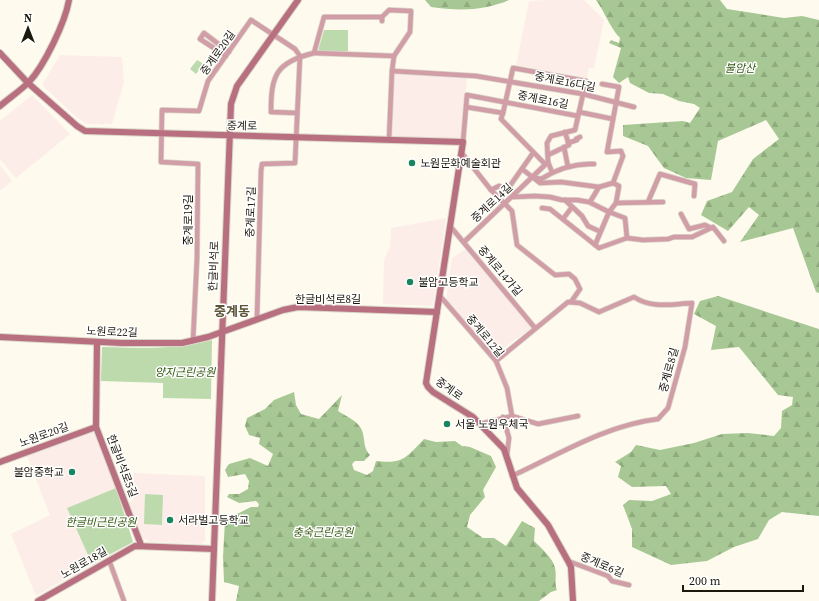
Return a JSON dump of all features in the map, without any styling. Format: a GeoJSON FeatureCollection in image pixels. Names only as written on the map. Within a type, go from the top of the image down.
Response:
{"type":"FeatureCollection","features":[{"type":"Feature","properties":{"kind":"street"},"geometry":{"type":"LineString","coordinates":[[0,106],[28,82],[42,64],[63,20],[69,0]]}},
{"type":"Feature","properties":{"kind":"street","name":"한글비석로"},"geometry":{"type":"LineString","coordinates":[[212,601],[231,104],[235,89],[298,0]]}},
{"type":"Feature","properties":{"kind":"street"},"geometry":{"type":"LineString","coordinates":[[314,53],[324,17],[382,19],[389,10],[411,10],[410,32],[394,56],[389,140]]}},
{"type":"Feature","properties":{"kind":"street","name":"중계로20길"},"geometry":{"type":"LineString","coordinates":[[161,134],[162,110],[199,111],[208,81],[251,20],[273,35]]}},
{"type":"Feature","properties":{"kind":"street"},"geometry":{"type":"LineString","coordinates":[[204,33],[227,54],[200,39],[204,33]]}},
{"type":"Feature","properties":{"kind":"street"},"geometry":{"type":"LineString","coordinates":[[273,35],[295,49],[300,56],[295,137]]}},
{"type":"Feature","properties":{"kind":"street","name":"중계로"},"geometry":{"type":"LineString","coordinates":[[0,53],[28,82],[77,126],[85,131],[463,142],[438,312],[426,380],[428,387],[480,424],[504,449],[517,488],[548,525],[571,567],[573,601]]}},
{"type":"Feature","properties":{"kind":"street"},"geometry":{"type":"LineString","coordinates":[[271,112],[272,88],[281,67],[300,56],[314,53],[394,56]]}},
{"type":"Feature","properties":{"kind":"street"},"geometry":{"type":"LineString","coordinates":[[505,102],[513,68],[586,81],[575,130],[551,136],[547,143],[548,155],[546,163]]}},
{"type":"Feature","properties":{"kind":"street","name":"중계로16다길"},"geometry":{"type":"LineString","coordinates":[[392,71],[476,76],[510,81],[583,94],[634,107]]}},
{"type":"Feature","properties":{"kind":"street","name":"중계로16다길"},"geometry":{"type":"LineString","coordinates":[[602,84],[619,87],[616,102]]}},
{"type":"Feature","properties":{"kind":"street","name":"중계로16길"},"geometry":{"type":"LineString","coordinates":[[466,107],[467,95],[579,114],[613,118]]}},
{"type":"Feature","properties":{"kind":"street","name":"중계로16길"},"geometry":{"type":"LineString","coordinates":[[502,114],[505,102]]}},
{"type":"Feature","properties":{"kind":"street"},"geometry":{"type":"LineString","coordinates":[[613,183],[623,156],[621,151],[607,152],[616,102]]}},
{"type":"Feature","properties":{"kind":"street"},"geometry":{"type":"LineString","coordinates":[[463,142],[466,107],[502,114],[501,119],[533,153],[546,163],[552,172]]}},
{"type":"Feature","properties":{"kind":"street"},"geometry":{"type":"LineString","coordinates":[[264,112],[297,113]]}},
{"type":"Feature","properties":{"kind":"street"},"geometry":{"type":"LineString","coordinates":[[565,132],[568,143]]}},
{"type":"Feature","properties":{"kind":"street","name":"중계로19길"},"geometry":{"type":"LineString","coordinates":[[161,134],[160,162],[198,164],[197,258],[193,341]]}},
{"type":"Feature","properties":{"kind":"street","name":"중계로17길"},"geometry":{"type":"LineString","coordinates":[[257,319],[262,164],[295,163],[295,137]]}},
{"type":"Feature","properties":{"kind":"street"},"geometry":{"type":"LineString","coordinates":[[548,155],[569,145],[568,143],[577,140],[576,139],[580,137]]}},
{"type":"Feature","properties":{"kind":"street"},"geometry":{"type":"LineString","coordinates":[[564,147],[568,167]]}},
{"type":"Feature","properties":{"kind":"street"},"geometry":{"type":"LineString","coordinates":[[461,152],[491,190],[512,211],[518,246],[555,275],[569,274],[575,279],[580,289],[571,302],[560,306],[496,361]]}},
{"type":"Feature","properties":{"kind":"street"},"geometry":{"type":"LineString","coordinates":[[491,190],[499,186],[507,190],[533,153]]}},
{"type":"Feature","properties":{"kind":"street","name":"중계로14길"},"geometry":{"type":"LineString","coordinates":[[464,242],[513,197],[546,163]]}},
{"type":"Feature","properties":{"kind":"street"},"geometry":{"type":"LineString","coordinates":[[533,177],[541,179],[552,172],[568,167],[594,164]]}},
{"type":"Feature","properties":{"kind":"street"},"geometry":{"type":"LineString","coordinates":[[522,169],[540,183],[561,182],[599,187],[613,183],[619,186],[616,203],[609,212],[599,231],[594,245]]}},
{"type":"Feature","properties":{"kind":"street"},"geometry":{"type":"LineString","coordinates":[[648,202],[660,174],[695,184],[694,196]]}},
{"type":"Feature","properties":{"kind":"street"},"geometry":{"type":"LineString","coordinates":[[590,202],[599,187]]}},
{"type":"Feature","properties":{"kind":"street"},"geometry":{"type":"LineString","coordinates":[[513,197],[550,196],[565,200],[590,202],[625,218],[627,238]]}},
{"type":"Feature","properties":{"kind":"street"},"geometry":{"type":"LineString","coordinates":[[565,200],[582,216],[588,226],[599,231]]}},
{"type":"Feature","properties":{"kind":"street"},"geometry":{"type":"LineString","coordinates":[[616,203],[663,202]]}},
{"type":"Feature","properties":{"kind":"street"},"geometry":{"type":"LineString","coordinates":[[562,219],[572,207]]}},
{"type":"Feature","properties":{"kind":"street"},"geometry":{"type":"LineString","coordinates":[[542,208],[550,209],[599,248],[627,238],[643,240],[692,237],[711,228]]}},
{"type":"Feature","properties":{"kind":"street"},"geometry":{"type":"LineString","coordinates":[[681,214],[689,229],[705,225],[711,228],[713,227],[724,241]]}},
{"type":"Feature","properties":{"kind":"street","name":"중계로14가길"},"geometry":{"type":"LineString","coordinates":[[450,226],[535,328]]}},
{"type":"Feature","properties":{"kind":"street","name":"중계로12길"},"geometry":{"type":"LineString","coordinates":[[440,296],[496,361],[507,388],[512,416]]}},
{"type":"Feature","properties":{"kind":"street","name":"중계로8길"},"geometry":{"type":"LineString","coordinates":[[512,476],[603,434],[643,421],[658,419],[668,408],[685,346],[692,303],[658,306],[642,302],[634,297],[599,312],[580,303],[571,302]]}},
{"type":"Feature","properties":{"kind":"street","name":"한글비석로8길"},"geometry":{"type":"LineString","coordinates":[[222,332],[283,310],[298,307],[438,312]]}},
{"type":"Feature","properties":{"kind":"street","name":"노원로22길"},"geometry":{"type":"LineString","coordinates":[[0,337],[156,344],[193,341],[222,332]]}},
{"type":"Feature","properties":{"kind":"street","name":"한글비석로5길"},"geometry":{"type":"LineString","coordinates":[[97,342],[96,427],[141,545]]}},
{"type":"Feature","properties":{"kind":"street"},"geometry":{"type":"LineString","coordinates":[[480,424],[503,417],[512,416],[538,424],[578,416]]}},
{"type":"Feature","properties":{"kind":"street","name":"중계로"},"geometry":{"type":"LineString","coordinates":[[503,417],[509,438],[507,456]]}},
{"type":"Feature","properties":{"kind":"street","name":"노원로20길"},"geometry":{"type":"LineString","coordinates":[[0,462],[96,427]]}},
{"type":"Feature","properties":{"kind":"street"},"geometry":{"type":"LineString","coordinates":[[141,545],[214,549]]}},
{"type":"Feature","properties":{"kind":"street","name":"노원로18길"},"geometry":{"type":"LineString","coordinates":[[38,601],[129,548],[141,545]]}},
{"type":"Feature","properties":{"kind":"street"},"geometry":{"type":"LineString","coordinates":[[109,560],[124,601]]}},
{"type":"Feature","properties":{"kind":"street","name":"중계로6길"},"geometry":{"type":"LineString","coordinates":[[568,561],[608,576],[612,581],[629,586]]}},
{"type":"Feature","properties":{"kind":"street"},"geometry":{"type":"LineString","coordinates":[[573,594],[577,601]]}},
{"type":"Feature","properties":{"kind":"shaded area"},"geometry":{"type":"Polygon","coordinates":[[[584,0],[604,20],[594,68],[589,68],[587,78],[516,65],[529,1],[584,0]]]}},
{"type":"Feature","properties":{"kind":"shaded area"},"geometry":{"type":"Polygon","coordinates":[[[60,55],[122,57],[124,82],[112,124],[86,124],[75,116],[42,85],[60,55]]]}},
{"type":"Feature","properties":{"kind":"shaded area"},"geometry":{"type":"Polygon","coordinates":[[[394,74],[467,77],[462,140],[392,138],[394,74]]]}},
{"type":"Feature","properties":{"kind":"shaded area"},"geometry":{"type":"Polygon","coordinates":[[[32,95],[70,134],[16,178],[0,159],[0,121],[32,95]]]}},
{"type":"Feature","properties":{"kind":"shaded area"},"geometry":{"type":"Polygon","coordinates":[[[0,165],[12,181],[0,191],[0,165]]]}},
{"type":"Feature","properties":{"kind":"shaded area","name":"불암고등학교"},"geometry":{"type":"Polygon","coordinates":[[[446,218],[433,306],[383,304],[384,260],[390,247],[391,228],[446,218]]]}},
{"type":"Feature","properties":{"kind":"shaded area"},"geometry":{"type":"Polygon","coordinates":[[[467,248],[533,327],[494,355],[446,300],[452,258],[467,248]]]}},
{"type":"Feature","properties":{"kind":"shaded area"},"geometry":{"type":"Polygon","coordinates":[[[95,432],[116,488],[67,508],[92,564],[36,596],[11,534],[50,515],[27,456],[95,432]]]}},
{"type":"Feature","properties":{"kind":"shaded area","name":"서라벌고등학교"},"geometry":{"type":"Polygon","coordinates":[[[134,473],[205,476],[205,540],[201,544],[150,542],[141,537],[128,503],[133,500],[134,473]]]}},
{"type":"Feature","properties":{"kind":"green space"},"geometry":{"type":"Polygon","coordinates":[[[425,0],[509,0],[500,4],[480,8],[451,9],[431,7],[425,0]]]}},
{"type":"Feature","properties":{"kind":"green space","name":"불암산"},"geometry":{"type":"Polygon","coordinates":[[[596,0],[720,0],[727,9],[784,18],[802,16],[819,20],[819,293],[816,292],[793,228],[740,242],[759,215],[749,207],[728,231],[701,215],[707,201],[732,192],[753,159],[779,139],[766,120],[718,141],[711,180],[686,178],[664,168],[648,146],[623,136],[623,125],[683,121],[690,123],[700,108],[694,104],[679,101],[663,94],[649,93],[630,83],[628,77],[619,83],[613,77],[621,48],[609,43],[611,40],[619,43],[620,38],[613,30],[596,0]]]}},
{"type":"Feature","properties":{"kind":"green space"},"geometry":{"type":"Polygon","coordinates":[[[324,30],[348,30],[348,51],[318,51],[324,30]]]}},
{"type":"Feature","properties":{"kind":"green space"},"geometry":{"type":"Polygon","coordinates":[[[197,60],[204,64],[196,74],[190,69],[197,60]]]}},
{"type":"Feature","properties":{"kind":"green space"},"geometry":{"type":"Polygon","coordinates":[[[718,296],[819,329],[819,516],[782,512],[769,520],[758,539],[734,547],[707,561],[671,565],[632,547],[632,529],[623,505],[629,500],[652,501],[671,494],[666,486],[632,487],[618,477],[621,466],[615,462],[631,452],[636,445],[660,450],[694,443],[722,434],[748,433],[774,436],[781,428],[782,411],[792,405],[793,397],[778,395],[739,347],[711,350],[716,326],[694,314],[700,301],[718,296]]]}},
{"type":"Feature","properties":{"kind":"green space","name":"양지근린공원"},"geometry":{"type":"Polygon","coordinates":[[[212,340],[211,399],[163,398],[163,383],[101,381],[102,347],[171,347],[212,340]]]}},
{"type":"Feature","properties":{"kind":"green space","name":"충숙근린공원"},"geometry":{"type":"Polygon","coordinates":[[[294,392],[296,405],[301,414],[319,419],[342,395],[338,411],[360,426],[366,448],[370,455],[364,461],[355,461],[352,464],[354,470],[367,475],[373,471],[376,461],[392,462],[403,458],[413,451],[424,439],[436,442],[455,441],[462,446],[470,447],[491,456],[496,467],[483,490],[485,497],[470,515],[467,527],[483,538],[494,538],[506,546],[522,521],[535,528],[534,541],[554,564],[557,590],[551,592],[539,601],[236,601],[239,586],[224,582],[223,557],[225,520],[251,507],[258,507],[259,504],[256,501],[239,503],[227,497],[229,494],[239,494],[248,489],[249,481],[245,474],[228,477],[225,470],[229,464],[250,458],[268,466],[273,454],[259,444],[260,438],[249,435],[245,426],[247,418],[265,409],[274,400],[294,392]]]}},
{"type":"Feature","properties":{"kind":"green space","name":"한글비근린공원"},"geometry":{"type":"Polygon","coordinates":[[[116,488],[133,542],[92,564],[67,508],[116,488]]]}},
{"type":"Feature","properties":{"kind":"green space"},"geometry":{"type":"Polygon","coordinates":[[[145,494],[163,495],[162,525],[144,524],[145,494]]]}},
{"type":"Feature","properties":{"kind":"place","name":"노원문화예술회관"},"geometry":{"type":"Point","coordinates":[412,163]}},
{"type":"Feature","properties":{"kind":"place","name":"불암고등학교"},"geometry":{"type":"Point","coordinates":[410,282]}},
{"type":"Feature","properties":{"kind":"place","name":"서울 노원우체국"},"geometry":{"type":"Point","coordinates":[447,424]}},
{"type":"Feature","properties":{"kind":"place","name":"불암중학교"},"geometry":{"type":"Point","coordinates":[72,472]}},
{"type":"Feature","properties":{"kind":"place","name":"서라벌고등학교"},"geometry":{"type":"Point","coordinates":[170,520]}},
{"type":"Feature","properties":{"kind":"district","name":"중계동"},"geometry":{"type":"Point","coordinates":[232,311]}}]}
